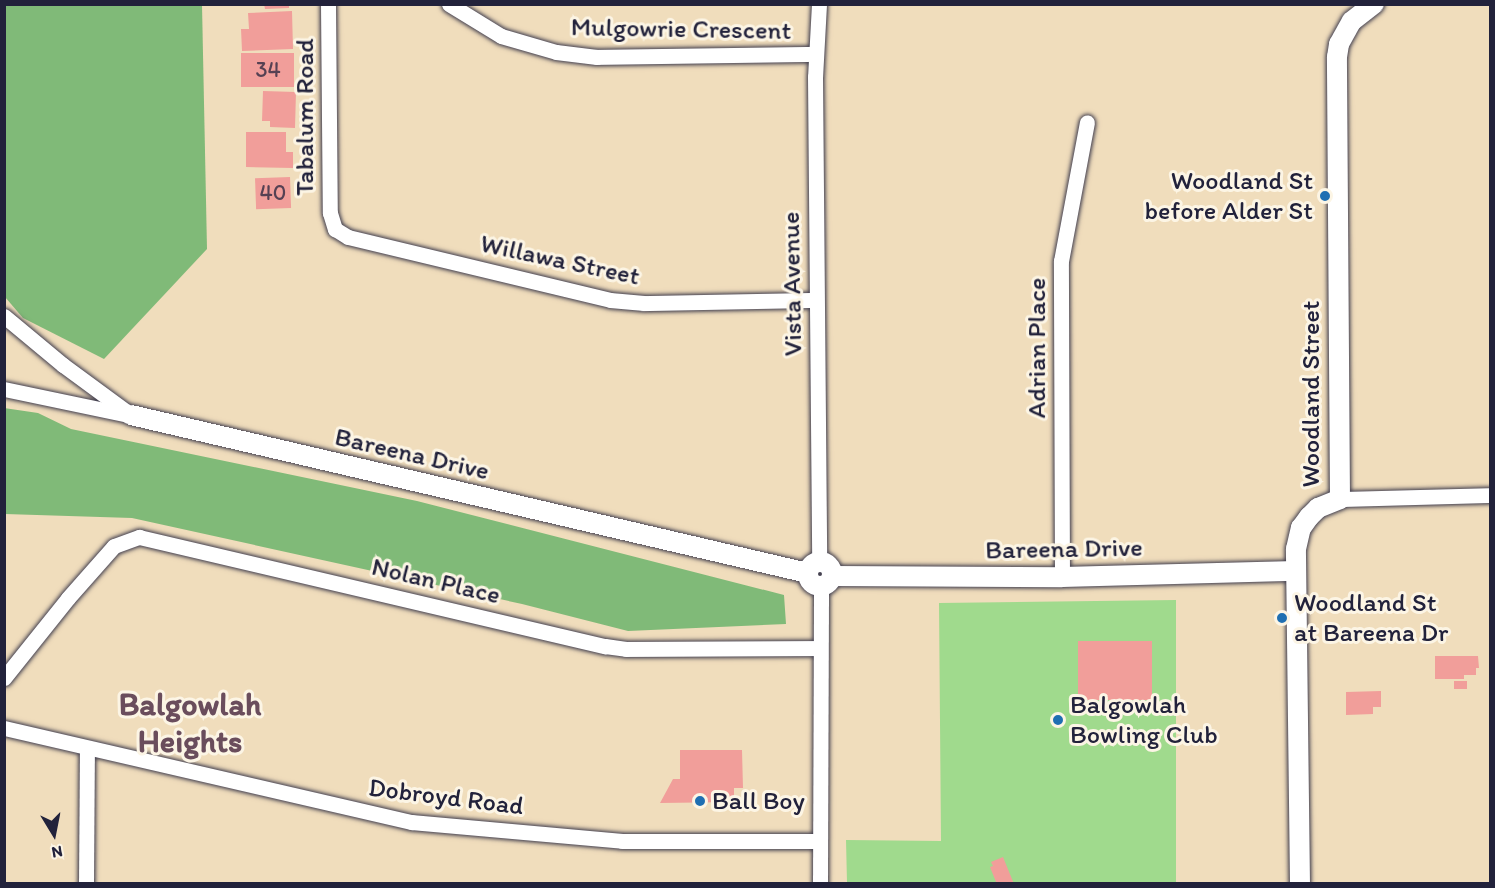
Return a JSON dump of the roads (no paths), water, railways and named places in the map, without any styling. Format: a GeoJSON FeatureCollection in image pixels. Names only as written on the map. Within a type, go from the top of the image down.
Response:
{"type":"FeatureCollection","features":[{"type":"Feature","properties":{"kind":"street","name":"Tabalum Road"},"geometry":{"type":"LineString","coordinates":[[328,4],[330,213],[335,229]]}},
{"type":"Feature","properties":{"kind":"street","name":"Mulgowrie Crescent"},"geometry":{"type":"LineString","coordinates":[[449,4],[501,36],[556,52],[597,57],[816,54]]}},
{"type":"Feature","properties":{"kind":"street","name":"Vista Avenue"},"geometry":{"type":"LineString","coordinates":[[819,4],[816,54],[816,300],[820,574],[820,884]]}},
{"type":"Feature","properties":{"kind":"street","name":"Woodland Street"},"geometry":{"type":"LineString","coordinates":[[1300,884],[1296,549],[1301,528],[1318,508],[1340,499],[1336,57],[1345,32],[1360,12],[1374,4]]}},
{"type":"Feature","properties":{"kind":"street","name":"Adrian Place"},"geometry":{"type":"LineString","coordinates":[[1062,577],[1061,261],[1087,122]]}},
{"type":"Feature","properties":{"kind":"street","name":"Willawa Street"},"geometry":{"type":"LineString","coordinates":[[335,229],[348,237],[610,300],[644,303],[816,300]]}},
{"type":"Feature","properties":{"kind":"street"},"geometry":{"type":"LineString","coordinates":[[4,316],[74,374],[131,415]]}},
{"type":"Feature","properties":{"kind":"street"},"geometry":{"type":"LineString","coordinates":[[65,401],[77,398],[82,392],[81,383],[74,374]]}},
{"type":"Feature","properties":{"kind":"street","name":"Bareena Drive"},"geometry":{"type":"LineString","coordinates":[[4,389],[131,415],[820,574],[1062,577],[1296,571]]}},
{"type":"Feature","properties":{"kind":"street"},"geometry":{"type":"LineString","coordinates":[[1340,499],[1491,495]]}},
{"type":"Feature","properties":{"kind":"street","name":"Nolan Place"},"geometry":{"type":"LineString","coordinates":[[4,678],[68,598],[114,546],[131,538],[147,538],[605,646],[626,649],[820,648]]}},
{"type":"Feature","properties":{"kind":"street","name":"Dobroyd Road"},"geometry":{"type":"LineString","coordinates":[[4,728],[411,822],[622,841],[819,841]]}},
{"type":"Feature","properties":{"kind":"street"},"geometry":{"type":"LineString","coordinates":[[86,884],[87,748]]}},
{"type":"Feature","properties":{"kind":"place","name":"Woodland St before Alder St"},"geometry":{"type":"Point","coordinates":[1325,196]}},
{"type":"Feature","properties":{"kind":"place","name":"Woodland St at Bareena Dr"},"geometry":{"type":"Point","coordinates":[1282,618]}},
{"type":"Feature","properties":{"kind":"place","name":"Balgowlah Bowling Club"},"geometry":{"type":"Point","coordinates":[1058,720]}},
{"type":"Feature","properties":{"kind":"place","name":"Ball Boy"},"geometry":{"type":"Point","coordinates":[700,801]}},
{"type":"Feature","properties":{"kind":"district","name":"Balgowlah Heights"},"geometry":{"type":"Point","coordinates":[190,724]}}]}
